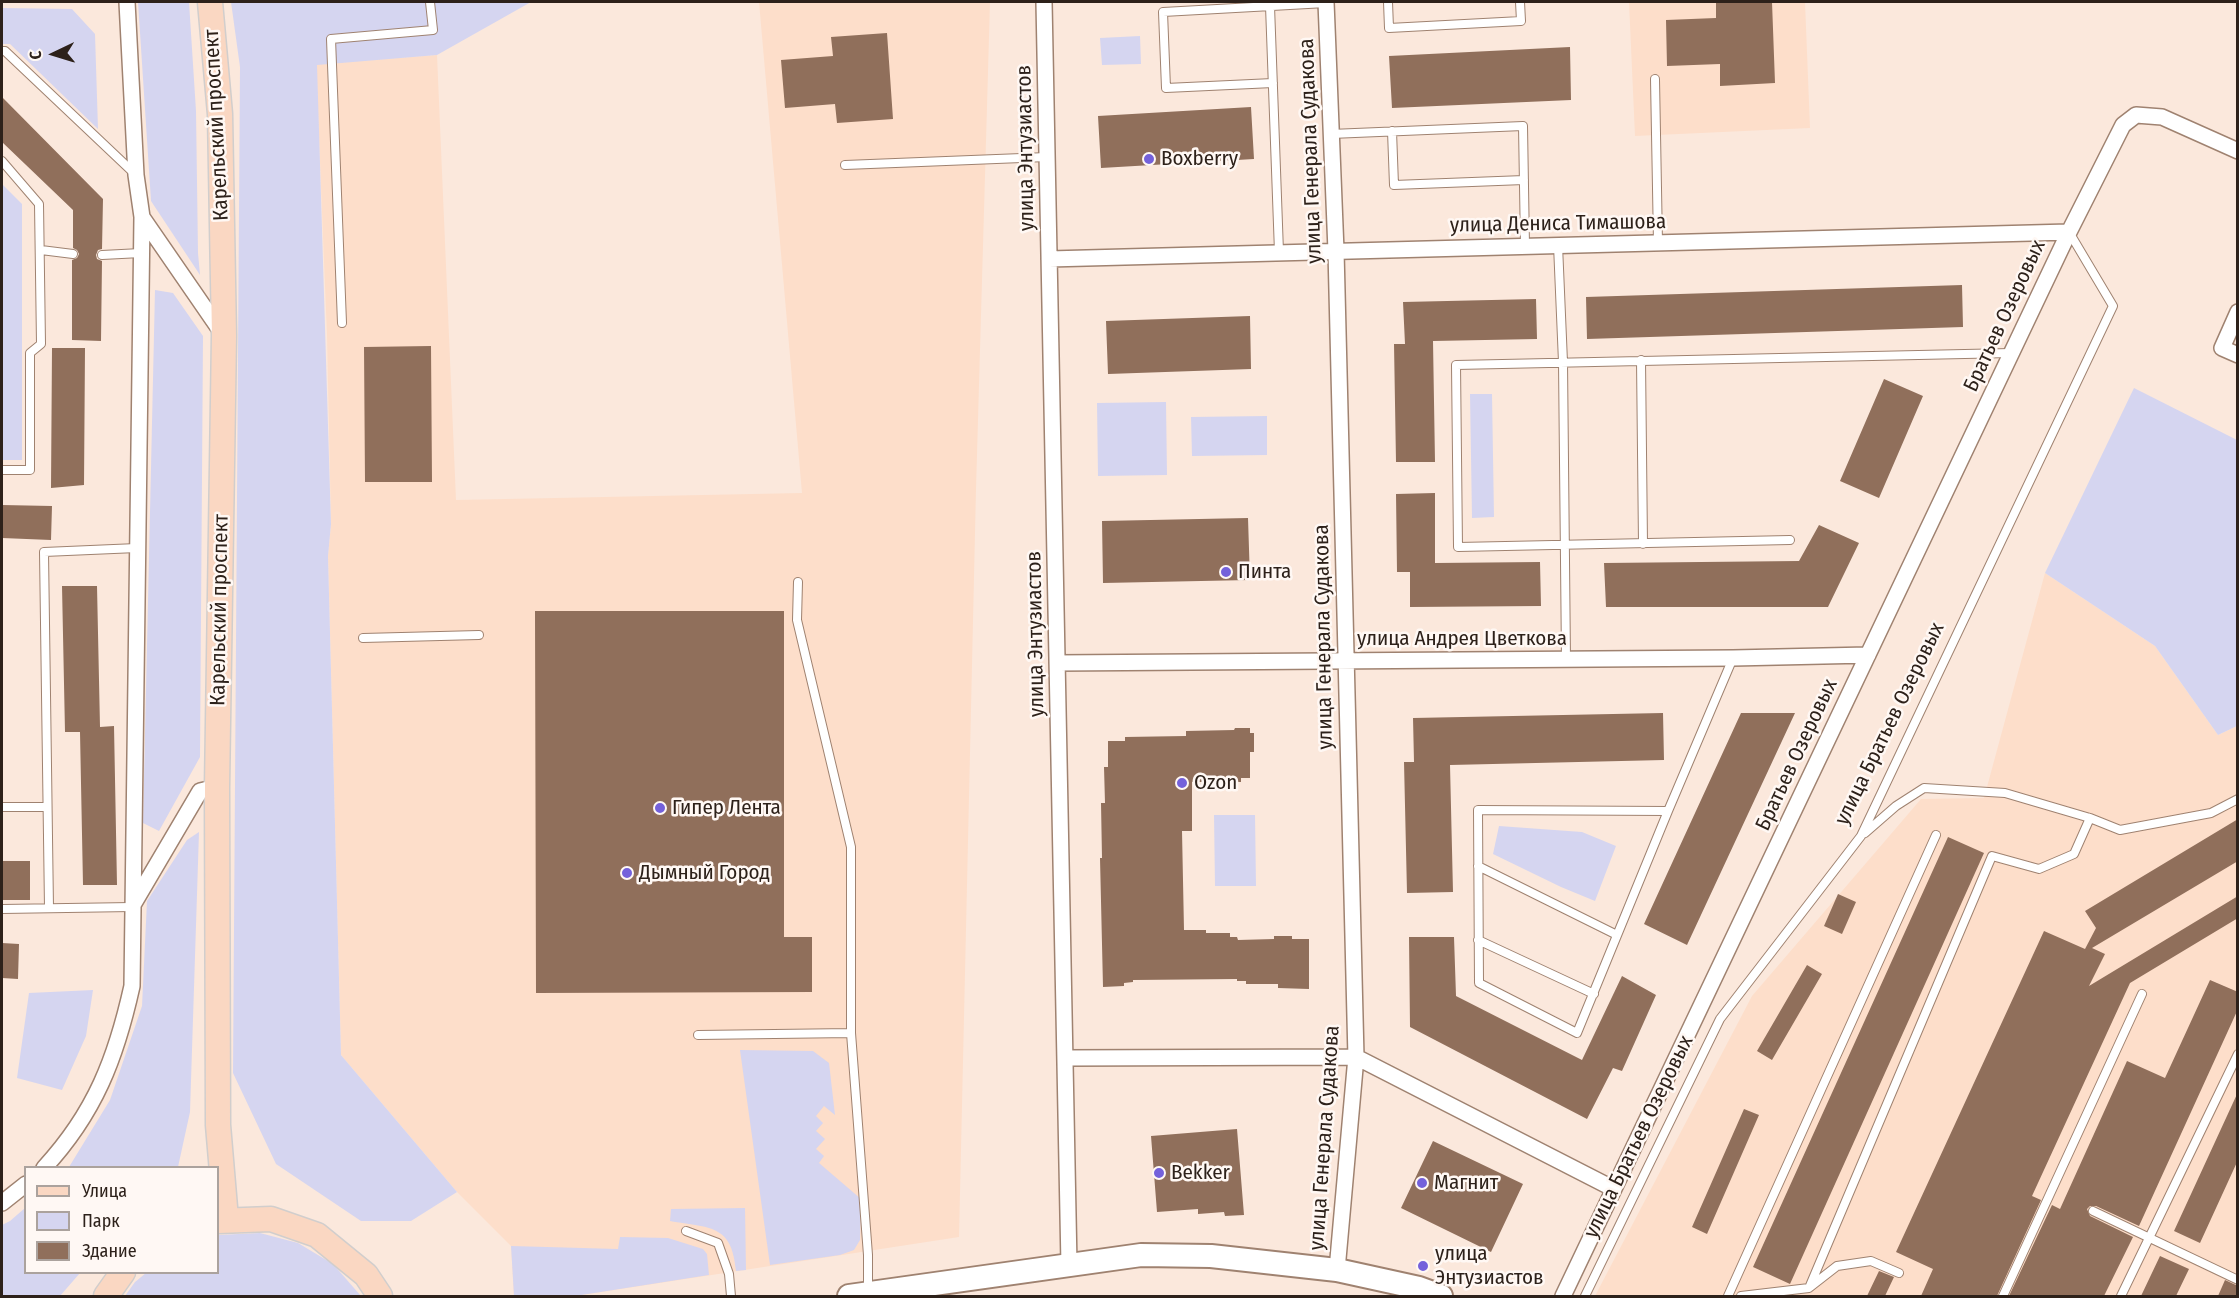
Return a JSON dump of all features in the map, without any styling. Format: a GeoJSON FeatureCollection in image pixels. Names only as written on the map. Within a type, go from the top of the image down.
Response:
{"type":"FeatureCollection","features":[{"type":"Feature","properties":{"kind":"main road","name":"Карельский проспект"},"geometry":{"type":"LineString","coordinates":[[210,2],[220,114],[224,336],[218,787],[218,1125],[222,1220]]}},
{"type":"Feature","properties":{"kind":"main road"},"geometry":{"type":"LineString","coordinates":[[222,1220],[271,1219],[317,1235],[366,1275],[380,1296]]}},
{"type":"Feature","properties":{"kind":"main road"},"geometry":{"type":"LineString","coordinates":[[105,1296],[122,1274]]}},
{"type":"Feature","properties":{"kind":"street"},"geometry":{"type":"LineString","coordinates":[[45,1166],[62,1148],[88,1110],[110,1067],[132,986],[142,217],[136,175],[127,2]]}},
{"type":"Feature","properties":{"kind":"street","name":"улица Энтузиастов"},"geometry":{"type":"LineString","coordinates":[[1044,2],[1069,1265]]}},
{"type":"Feature","properties":{"kind":"street","name":"улица Генерала Судакова"},"geometry":{"type":"LineString","coordinates":[[1326,2],[1336,251],[1356,1057],[1337,1270]]}},
{"type":"Feature","properties":{"kind":"street"},"geometry":{"type":"LineString","coordinates":[[2068,232],[2123,125],[2136,115],[2162,117],[2238,151]]}},
{"type":"Feature","properties":{"kind":"street"},"geometry":{"type":"LineString","coordinates":[[142,217],[224,336]]}},
{"type":"Feature","properties":{"kind":"street","name":"улица Дениса Тимашова"},"geometry":{"type":"LineString","coordinates":[[1049,258],[2068,232]]}},
{"type":"Feature","properties":{"kind":"street","name":"Братьев Озеровых"},"geometry":{"type":"LineString","coordinates":[[1563,1296],[2068,232]]}},
{"type":"Feature","properties":{"kind":"street"},"geometry":{"type":"LineString","coordinates":[[2238,312],[2222,348],[2238,355]]}},
{"type":"Feature","properties":{"kind":"street","name":"улица Андрея Цветкова"},"geometry":{"type":"LineString","coordinates":[[1057,663],[1566,660],[1868,655]]}},
{"type":"Feature","properties":{"kind":"street"},"geometry":{"type":"LineString","coordinates":[[132,907],[200,791],[218,787]]}},
{"type":"Feature","properties":{"kind":"street"},"geometry":{"type":"LineString","coordinates":[[1065,1058],[1356,1057],[1614,1189]]}},
{"type":"Feature","properties":{"kind":"street"},"geometry":{"type":"LineString","coordinates":[[2,1203],[24,1186]]}},
{"type":"Feature","properties":{"kind":"street"},"geometry":{"type":"LineString","coordinates":[[859,1295],[1141,1255],[1211,1256],[1337,1270],[1419,1288],[1441,1296]]}},
{"type":"Feature","properties":{"kind":"lane"},"geometry":{"type":"LineString","coordinates":[[342,324],[331,39],[433,30],[430,2]]}},
{"type":"Feature","properties":{"kind":"lane"},"geometry":{"type":"LineString","coordinates":[[1273,83],[1166,88],[1163,12],[1326,2]]}},
{"type":"Feature","properties":{"kind":"lane"},"geometry":{"type":"LineString","coordinates":[[1388,2],[1389,28],[1521,21],[1520,2]]}},
{"type":"Feature","properties":{"kind":"lane"},"geometry":{"type":"LineString","coordinates":[[1269,6],[1279,252]]}},
{"type":"Feature","properties":{"kind":"lane"},"geometry":{"type":"LineString","coordinates":[[2,51],[136,175]]}},
{"type":"Feature","properties":{"kind":"lane"},"geometry":{"type":"LineString","coordinates":[[1655,79],[1658,243]]}},
{"type":"Feature","properties":{"kind":"lane"},"geometry":{"type":"LineString","coordinates":[[1331,134],[1523,126],[1525,246]]}},
{"type":"Feature","properties":{"kind":"lane"},"geometry":{"type":"LineString","coordinates":[[1392,131],[1394,184],[1524,180]]}},
{"type":"Feature","properties":{"kind":"lane"},"geometry":{"type":"LineString","coordinates":[[845,165],[1047,157]]}},
{"type":"Feature","properties":{"kind":"lane"},"geometry":{"type":"LineString","coordinates":[[2,161],[39,204],[41,250],[41,344],[30,353],[30,470],[2,470]]}},
{"type":"Feature","properties":{"kind":"lane","name":"улица Братьев Озеровых"},"geometry":{"type":"LineString","coordinates":[[1585,1296],[1720,1019],[1861,836],[2113,306],[2068,232]]}},
{"type":"Feature","properties":{"kind":"lane"},"geometry":{"type":"LineString","coordinates":[[1558,245],[1563,362],[1566,660]]}},
{"type":"Feature","properties":{"kind":"lane"},"geometry":{"type":"LineString","coordinates":[[41,250],[73,254]]}},
{"type":"Feature","properties":{"kind":"lane"},"geometry":{"type":"LineString","coordinates":[[102,255],[141,253]]}},
{"type":"Feature","properties":{"kind":"lane"},"geometry":{"type":"LineString","coordinates":[[1790,540],[1458,547],[1456,365],[2012,352]]}},
{"type":"Feature","properties":{"kind":"lane"},"geometry":{"type":"LineString","coordinates":[[1641,360],[1643,544]]}},
{"type":"Feature","properties":{"kind":"lane"},"geometry":{"type":"LineString","coordinates":[[49,908],[44,552],[137,548]]}},
{"type":"Feature","properties":{"kind":"lane"},"geometry":{"type":"LineString","coordinates":[[798,582],[797,620],[851,847],[851,1033],[868,1255],[859,1295]]}},
{"type":"Feature","properties":{"kind":"lane"},"geometry":{"type":"LineString","coordinates":[[363,638],[478,635]]}},
{"type":"Feature","properties":{"kind":"lane"},"geometry":{"type":"LineString","coordinates":[[1668,811],[1478,810],[1479,983],[1577,1033],[1734,658]]}},
{"type":"Feature","properties":{"kind":"lane"},"geometry":{"type":"LineString","coordinates":[[1861,836],[1896,806],[1924,788],[2005,793],[2090,818],[2120,830],[2211,813],[2238,799]]}},
{"type":"Feature","properties":{"kind":"lane"},"geometry":{"type":"LineString","coordinates":[[2,807],[46,807]]}},
{"type":"Feature","properties":{"kind":"lane"},"geometry":{"type":"LineString","coordinates":[[1809,1288],[1992,856],[2039,869],[2074,854],[2090,818]]}},
{"type":"Feature","properties":{"kind":"lane"},"geometry":{"type":"LineString","coordinates":[[1728,1296],[1936,835]]}},
{"type":"Feature","properties":{"kind":"lane"},"geometry":{"type":"LineString","coordinates":[[1478,866],[1617,935]]}},
{"type":"Feature","properties":{"kind":"lane"},"geometry":{"type":"LineString","coordinates":[[2,909],[132,907]]}},
{"type":"Feature","properties":{"kind":"lane"},"geometry":{"type":"LineString","coordinates":[[1478,940],[1594,994]]}},
{"type":"Feature","properties":{"kind":"lane"},"geometry":{"type":"LineString","coordinates":[[2003,1296],[2142,994]]}},
{"type":"Feature","properties":{"kind":"lane"},"geometry":{"type":"LineString","coordinates":[[698,1035],[851,1033]]}},
{"type":"Feature","properties":{"kind":"lane"},"geometry":{"type":"LineString","coordinates":[[2121,1296],[2238,1054]]}},
{"type":"Feature","properties":{"kind":"lane"},"geometry":{"type":"LineString","coordinates":[[2093,1211],[2238,1280]]}},
{"type":"Feature","properties":{"kind":"lane"},"geometry":{"type":"LineString","coordinates":[[686,1231],[718,1243],[729,1274],[731,1296]]}},
{"type":"Feature","properties":{"kind":"lane"},"geometry":{"type":"LineString","coordinates":[[1741,1296],[1809,1288],[1837,1266],[1871,1261],[1899,1273]]}},
{"type":"Feature","properties":{"kind":"shaded area"},"geometry":{"type":"Polygon","coordinates":[[[759,2],[990,2],[959,1237],[575,1296],[514,1296],[511,1246],[457,1192],[341,1055],[328,556],[331,524],[327,335],[316,64],[437,55],[456,500],[802,493],[759,2]]]}},
{"type":"Feature","properties":{"kind":"shaded area"},"geometry":{"type":"Polygon","coordinates":[[[1629,2],[1805,2],[1810,128],[1635,136],[1629,2]]]}},
{"type":"Feature","properties":{"kind":"shaded area"},"geometry":{"type":"Polygon","coordinates":[[[2045,573],[2155,646],[2218,735],[2237,726],[2237,1296],[1595,1296],[1752,996],[1921,799],[1984,798],[2045,573]]]}},
{"type":"Feature","properties":{"kind":"green space"},"geometry":{"type":"Polygon","coordinates":[[[138,2],[189,2],[196,111],[200,275],[151,201],[138,2]]]}},
{"type":"Feature","properties":{"kind":"green space"},"geometry":{"type":"Polygon","coordinates":[[[231,2],[531,2],[437,55],[317,65],[331,524],[328,556],[341,1055],[457,1192],[411,1221],[361,1221],[276,1164],[233,1073],[240,67],[231,2]]]}},
{"type":"Feature","properties":{"kind":"green space"},"geometry":{"type":"Polygon","coordinates":[[[2,8],[72,9],[95,34],[98,129],[10,44],[2,44],[2,8]]]}},
{"type":"Feature","properties":{"kind":"green space"},"geometry":{"type":"Polygon","coordinates":[[[1140,36],[1141,64],[1102,65],[1100,38],[1140,36]]]}},
{"type":"Feature","properties":{"kind":"green space"},"geometry":{"type":"Polygon","coordinates":[[[2,184],[22,204],[22,460],[2,460],[2,184]]]}},
{"type":"Feature","properties":{"kind":"green space"},"geometry":{"type":"Polygon","coordinates":[[[155,290],[173,293],[203,336],[200,757],[159,831],[143,823],[155,290]]]}},
{"type":"Feature","properties":{"kind":"green space"},"geometry":{"type":"Polygon","coordinates":[[[2134,388],[2237,440],[2237,726],[2218,735],[2155,646],[2045,573],[2134,388]]]}},
{"type":"Feature","properties":{"kind":"green space"},"geometry":{"type":"Polygon","coordinates":[[[1470,394],[1492,394],[1494,517],[1472,518],[1470,394]]]}},
{"type":"Feature","properties":{"kind":"green space"},"geometry":{"type":"Polygon","coordinates":[[[1166,402],[1167,475],[1098,476],[1097,403],[1166,402]]]}},
{"type":"Feature","properties":{"kind":"green space"},"geometry":{"type":"Polygon","coordinates":[[[1267,416],[1267,455],[1192,456],[1191,417],[1267,416]]]}},
{"type":"Feature","properties":{"kind":"green space"},"geometry":{"type":"Polygon","coordinates":[[[1214,815],[1255,815],[1256,886],[1215,886],[1214,815]]]}},
{"type":"Feature","properties":{"kind":"green space"},"geometry":{"type":"Polygon","coordinates":[[[1499,826],[1582,832],[1616,846],[1595,901],[1493,854],[1499,826]]]}},
{"type":"Feature","properties":{"kind":"green space"},"geometry":{"type":"Polygon","coordinates":[[[199,832],[190,1112],[178,1166],[70,1166],[110,1100],[142,1006],[147,901],[187,840],[199,832]]]}},
{"type":"Feature","properties":{"kind":"green space"},"geometry":{"type":"Polygon","coordinates":[[[93,990],[86,1036],[62,1090],[17,1078],[29,993],[93,990]]]}},
{"type":"Feature","properties":{"kind":"green space"},"geometry":{"type":"Polygon","coordinates":[[[740,1050],[813,1051],[829,1063],[835,1115],[824,1106],[816,1116],[823,1123],[816,1131],[825,1139],[816,1149],[824,1156],[819,1163],[861,1199],[860,1240],[854,1250],[840,1255],[770,1265],[740,1050]]]}},
{"type":"Feature","properties":{"kind":"green space"},"geometry":{"type":"Polygon","coordinates":[[[745,1208],[746,1270],[736,1271],[730,1244],[724,1236],[697,1225],[670,1221],[671,1209],[745,1208]]]}},
{"type":"Feature","properties":{"kind":"green space"},"geometry":{"type":"Polygon","coordinates":[[[24,1209],[24,1274],[79,1274],[60,1296],[2,1296],[2,1225],[24,1209]]]}},
{"type":"Feature","properties":{"kind":"green space"},"geometry":{"type":"Polygon","coordinates":[[[260,1233],[298,1243],[333,1264],[361,1296],[125,1296],[135,1282],[145,1274],[219,1274],[219,1235],[260,1233]]]}},
{"type":"Feature","properties":{"kind":"green space"},"geometry":{"type":"Polygon","coordinates":[[[620,1237],[668,1238],[703,1249],[707,1254],[709,1275],[575,1296],[514,1296],[511,1246],[618,1249],[620,1237]]]}},
{"type":"Feature","properties":{"kind":"building"},"geometry":{"type":"Polygon","coordinates":[[[1716,2],[1772,2],[1775,83],[1720,86],[1720,64],[1667,66],[1666,20],[1716,18],[1716,2]]]}},
{"type":"Feature","properties":{"kind":"building"},"geometry":{"type":"Polygon","coordinates":[[[887,33],[893,119],[837,123],[835,104],[785,108],[781,60],[833,56],[831,37],[887,33]]]}},
{"type":"Feature","properties":{"kind":"building"},"geometry":{"type":"Polygon","coordinates":[[[1570,47],[1571,100],[1392,108],[1389,56],[1570,47]]]}},
{"type":"Feature","properties":{"kind":"building"},"geometry":{"type":"Polygon","coordinates":[[[2,97],[103,199],[102,249],[98,250],[96,255],[97,259],[102,261],[101,341],[72,340],[72,260],[79,254],[73,248],[73,210],[2,142],[2,97]]]}},
{"type":"Feature","properties":{"kind":"building"},"geometry":{"type":"Polygon","coordinates":[[[1251,107],[1254,159],[1101,168],[1098,116],[1251,107]]]}},
{"type":"Feature","properties":{"kind":"building"},"geometry":{"type":"Polygon","coordinates":[[[1962,285],[1963,327],[1587,339],[1586,297],[1962,285]]]}},
{"type":"Feature","properties":{"kind":"building"},"geometry":{"type":"Polygon","coordinates":[[[1536,299],[1537,339],[1433,341],[1435,462],[1396,462],[1394,344],[1405,344],[1403,302],[1536,299]]]}},
{"type":"Feature","properties":{"kind":"building"},"geometry":{"type":"Polygon","coordinates":[[[1250,316],[1251,369],[1108,374],[1106,321],[1250,316]]]}},
{"type":"Feature","properties":{"kind":"building"},"geometry":{"type":"Polygon","coordinates":[[[431,346],[432,482],[365,482],[364,347],[431,346]]]}},
{"type":"Feature","properties":{"kind":"building"},"geometry":{"type":"Polygon","coordinates":[[[52,348],[85,348],[84,485],[51,488],[52,348]]]}},
{"type":"Feature","properties":{"kind":"building"},"geometry":{"type":"Polygon","coordinates":[[[1884,379],[1923,396],[1879,498],[1840,481],[1884,379]]]}},
{"type":"Feature","properties":{"kind":"building"},"geometry":{"type":"Polygon","coordinates":[[[1435,493],[1435,563],[1540,562],[1541,606],[1410,607],[1410,572],[1397,572],[1396,494],[1435,493]]]}},
{"type":"Feature","properties":{"kind":"building"},"geometry":{"type":"Polygon","coordinates":[[[2,505],[52,506],[51,540],[2,538],[2,505]]]}},
{"type":"Feature","properties":{"kind":"building"},"geometry":{"type":"Polygon","coordinates":[[[1248,518],[1250,580],[1103,583],[1102,521],[1248,518]]]}},
{"type":"Feature","properties":{"kind":"building"},"geometry":{"type":"Polygon","coordinates":[[[1819,525],[1859,543],[1828,607],[1606,607],[1604,563],[1799,561],[1819,525]]]}},
{"type":"Feature","properties":{"kind":"building"},"geometry":{"type":"Polygon","coordinates":[[[62,586],[97,586],[100,727],[114,726],[117,885],[83,885],[80,732],[65,732],[62,586]]]}},
{"type":"Feature","properties":{"kind":"building","name":"Гипер Лента"},"geometry":{"type":"Polygon","coordinates":[[[535,611],[784,611],[784,937],[812,937],[812,992],[536,993],[535,611]]]}},
{"type":"Feature","properties":{"kind":"building"},"geometry":{"type":"Polygon","coordinates":[[[1663,713],[1664,760],[1450,765],[1453,892],[1407,893],[1404,762],[1414,762],[1413,718],[1663,713]]]}},
{"type":"Feature","properties":{"kind":"building"},"geometry":{"type":"Polygon","coordinates":[[[1741,713],[1795,713],[1687,945],[1644,924],[1741,713]]]}},
{"type":"Feature","properties":{"kind":"building"},"geometry":{"type":"Polygon","coordinates":[[[1235,728],[1250,728],[1250,733],[1254,733],[1254,752],[1250,752],[1250,778],[1241,778],[1241,782],[1192,782],[1192,831],[1182,831],[1184,930],[1230,933],[1230,937],[1237,937],[1238,940],[1274,939],[1274,936],[1309,939],[1309,989],[1278,988],[1278,984],[1246,984],[1246,981],[1237,981],[1237,979],[1133,980],[1133,982],[1124,983],[1124,986],[1103,987],[1101,803],[1105,803],[1104,767],[1108,767],[1108,741],[1125,741],[1125,737],[1186,736],[1186,731],[1234,730],[1235,728]]]}},
{"type":"Feature","properties":{"kind":"building"},"geometry":{"type":"Polygon","coordinates":[[[2238,819],[2238,861],[2092,948],[2105,954],[2089,986],[2238,896],[2238,918],[2130,983],[2032,1196],[2041,1200],[1997,1296],[1921,1296],[1933,1269],[1896,1252],[2044,931],[2085,949],[2096,928],[2085,911],[2238,819]]]}},
{"type":"Feature","properties":{"kind":"building"},"geometry":{"type":"Polygon","coordinates":[[[1948,837],[1984,853],[1790,1284],[1753,1267],[1948,837]]]}},
{"type":"Feature","properties":{"kind":"building"},"geometry":{"type":"Polygon","coordinates":[[[2,861],[30,861],[30,900],[2,900],[2,861]]]}},
{"type":"Feature","properties":{"kind":"building"},"geometry":{"type":"Polygon","coordinates":[[[1838,894],[1856,902],[1842,934],[1824,926],[1838,894]]]}},
{"type":"Feature","properties":{"kind":"building"},"geometry":{"type":"Polygon","coordinates":[[[1409,937],[1454,937],[1456,996],[1582,1060],[1622,976],[1656,995],[1622,1071],[1613,1068],[1587,1119],[1410,1027],[1409,937]]]}},
{"type":"Feature","properties":{"kind":"building"},"geometry":{"type":"Polygon","coordinates":[[[2,943],[19,944],[18,979],[2,978],[2,943]]]}},
{"type":"Feature","properties":{"kind":"building"},"geometry":{"type":"Polygon","coordinates":[[[1807,965],[1822,974],[1772,1060],[1757,1051],[1807,965]]]}},
{"type":"Feature","properties":{"kind":"building"},"geometry":{"type":"Polygon","coordinates":[[[2210,980],[2238,992],[2238,1009],[2139,1226],[2096,1206],[2090,1206],[2087,1209],[2090,1216],[2133,1237],[2104,1296],[2009,1296],[2052,1205],[2060,1209],[2127,1061],[2165,1078],[2210,980]]]}},
{"type":"Feature","properties":{"kind":"building"},"geometry":{"type":"Polygon","coordinates":[[[2238,1092],[2238,1160],[2200,1243],[2174,1231],[2238,1092]]]}},
{"type":"Feature","properties":{"kind":"building"},"geometry":{"type":"Polygon","coordinates":[[[1744,1109],[1759,1115],[1707,1234],[1692,1227],[1744,1109]]]}},
{"type":"Feature","properties":{"kind":"building"},"geometry":{"type":"Polygon","coordinates":[[[1237,1129],[1244,1215],[1225,1216],[1224,1212],[1198,1214],[1198,1209],[1157,1212],[1151,1136],[1237,1129]]]}},
{"type":"Feature","properties":{"kind":"building"},"geometry":{"type":"Polygon","coordinates":[[[1433,1141],[1523,1184],[1491,1252],[1401,1208],[1433,1141]]]}},
{"type":"Feature","properties":{"kind":"building"},"geometry":{"type":"Polygon","coordinates":[[[2160,1256],[2189,1269],[2176,1296],[2141,1296],[2160,1256]]]}},
{"type":"Feature","properties":{"kind":"building"},"geometry":{"type":"Polygon","coordinates":[[[1879,1271],[1894,1277],[1885,1296],[1867,1296],[1879,1271]]]}},
{"type":"Feature","properties":{"kind":"building"},"geometry":{"type":"Polygon","coordinates":[[[2225,1280],[2238,1286],[2238,1296],[2218,1296],[2225,1280]]]}},
{"type":"Feature","properties":{"kind":"place","name":"Boxberry"},"geometry":{"type":"Point","coordinates":[1149,159]}},
{"type":"Feature","properties":{"kind":"place","name":"Пинта"},"geometry":{"type":"Point","coordinates":[1226,572]}},
{"type":"Feature","properties":{"kind":"place","name":"Ozon"},"geometry":{"type":"Point","coordinates":[1182,783]}},
{"type":"Feature","properties":{"kind":"place","name":"Гипер Лента"},"geometry":{"type":"Point","coordinates":[660,808]}},
{"type":"Feature","properties":{"kind":"place","name":"Дымный Город"},"geometry":{"type":"Point","coordinates":[627,873]}},
{"type":"Feature","properties":{"kind":"place","name":"Bekker"},"geometry":{"type":"Point","coordinates":[1159,1173]}},
{"type":"Feature","properties":{"kind":"place","name":"Магнит"},"geometry":{"type":"Point","coordinates":[1422,1183]}},
{"type":"Feature","properties":{"kind":"place","name":"улица Энтузиастов"},"geometry":{"type":"Point","coordinates":[1423,1266]}}]}
